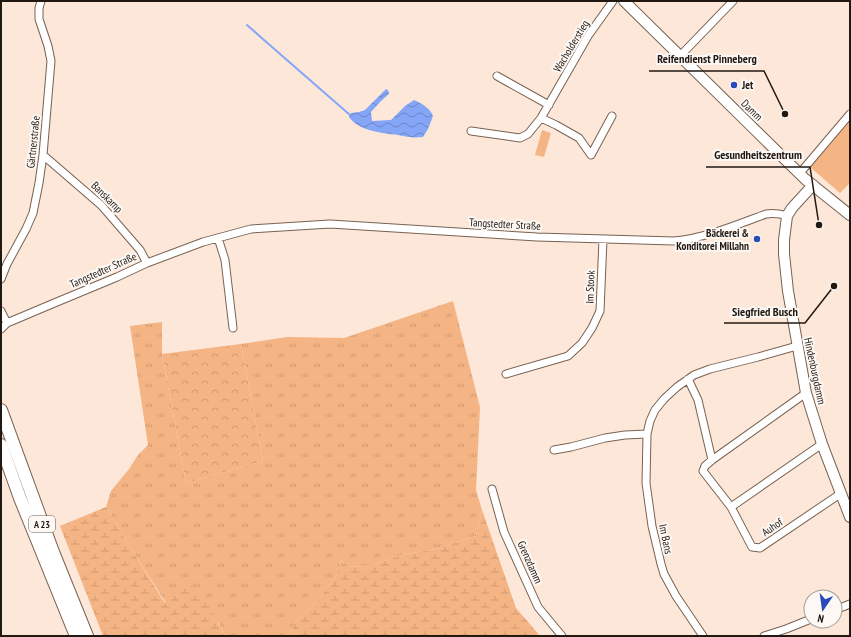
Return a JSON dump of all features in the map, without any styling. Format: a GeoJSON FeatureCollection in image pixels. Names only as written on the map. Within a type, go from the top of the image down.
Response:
{"type":"FeatureCollection","features":[{"type":"Feature","properties":{"kind":"highway","name":"A 23"},"geometry":{"type":"LineString","coordinates":[[1,410],[53,552],[87,636]]}},
{"type":"Feature","properties":{"kind":"highway","name":"A 23"},"geometry":{"type":"LineString","coordinates":[[1,445],[20,498],[76,636]]}},
{"type":"Feature","properties":{"kind":"street","name":"Gärtnerstraße"},"geometry":{"type":"LineString","coordinates":[[1,279],[33,213],[39,183],[43,155],[51,61],[48,46],[39,19],[39,8],[41,1]]}},
{"type":"Feature","properties":{"kind":"street","name":"Wacholderstieg"},"geometry":{"type":"LineString","coordinates":[[471,131],[520,138],[528,134],[541,118],[588,36],[613,1]]}},
{"type":"Feature","properties":{"kind":"street","name":"Damm"},"geometry":{"type":"LineString","coordinates":[[624,1],[800,173],[850,215]]}},
{"type":"Feature","properties":{"kind":"street"},"geometry":{"type":"LineString","coordinates":[[680,56],[733,1]]}},
{"type":"Feature","properties":{"kind":"street"},"geometry":{"type":"LineString","coordinates":[[497,76],[549,104]]}},
{"type":"Feature","properties":{"kind":"street"},"geometry":{"type":"LineString","coordinates":[[800,173],[850,114]]}},
{"type":"Feature","properties":{"kind":"street"},"geometry":{"type":"LineString","coordinates":[[541,118],[580,138],[591,155],[612,116]]}},
{"type":"Feature","properties":{"kind":"street","name":"Banskamp"},"geometry":{"type":"LineString","coordinates":[[43,155],[101,205],[140,250],[147,263]]}},
{"type":"Feature","properties":{"kind":"street"},"geometry":{"type":"LineString","coordinates":[[787,216],[792,208],[813,185]]}},
{"type":"Feature","properties":{"kind":"street","name":"Tangstedter Straße"},"geometry":{"type":"LineString","coordinates":[[1,329],[7,323],[118,277],[147,263],[204,242],[251,229],[330,224],[529,236],[674,241],[689,240],[703,236],[775,212],[787,216]]}},
{"type":"Feature","properties":{"kind":"street","name":"Hindenburgdamm"},"geometry":{"type":"LineString","coordinates":[[787,216],[784,254],[788,291],[806,393],[822,444],[850,517]]}},
{"type":"Feature","properties":{"kind":"street"},"geometry":{"type":"LineString","coordinates":[[218,238],[225,260],[233,328]]}},
{"type":"Feature","properties":{"kind":"street","name":"Im Stook"},"geometry":{"type":"LineString","coordinates":[[506,374],[568,356],[582,343],[592,328],[600,311],[603,239]]}},
{"type":"Feature","properties":{"kind":"street"},"geometry":{"type":"LineString","coordinates":[[1,311],[7,323]]}},
{"type":"Feature","properties":{"kind":"street","name":"Im Bans"},"geometry":{"type":"LineString","coordinates":[[703,636],[676,596],[664,574],[661,564],[652,526],[646,483],[647,434],[650,421],[664,400],[677,387],[694,375],[710,369],[797,346]]}},
{"type":"Feature","properties":{"kind":"street"},"geometry":{"type":"LineString","coordinates":[[688,379],[698,400],[712,460],[806,393]]}},
{"type":"Feature","properties":{"kind":"street"},"geometry":{"type":"LineString","coordinates":[[554,450],[606,438],[647,434]]}},
{"type":"Feature","properties":{"kind":"street"},"geometry":{"type":"LineString","coordinates":[[731,507],[822,444]]}},
{"type":"Feature","properties":{"kind":"street","name":"Auhof"},"geometry":{"type":"LineString","coordinates":[[712,460],[705,466],[703,471],[731,507],[752,547],[760,548],[840,494]]}},
{"type":"Feature","properties":{"kind":"street","name":"Grenzdamm"},"geometry":{"type":"LineString","coordinates":[[492,489],[504,532],[538,607],[562,636]]}},
{"type":"Feature","properties":{"kind":"street"},"geometry":{"type":"LineString","coordinates":[[764,636],[803,622]]}},
{"type":"Feature","properties":{"kind":"green space"},"geometry":{"type":"Polygon","coordinates":[[[850,119],[850,183],[840,193],[810,167],[850,119]]]}},
{"type":"Feature","properties":{"kind":"green space"},"geometry":{"type":"Polygon","coordinates":[[[542,130],[551,133],[544,157],[535,155],[542,130]]]}},
{"type":"Feature","properties":{"kind":"green space"},"geometry":{"type":"Polygon","coordinates":[[[453,301],[480,407],[476,490],[482,510],[476,536],[437,549],[405,554],[372,565],[352,567],[341,560],[336,576],[318,600],[295,623],[288,636],[225,636],[218,622],[166,603],[106,507],[111,491],[129,469],[138,455],[148,445],[130,326],[162,322],[162,354],[186,483],[263,461],[241,344],[287,337],[344,338],[453,301]]]}},
{"type":"Feature","properties":{"kind":"green space"},"geometry":{"type":"Polygon","coordinates":[[[241,344],[263,461],[186,483],[162,354],[241,344]]]}},
{"type":"Feature","properties":{"kind":"green space"},"geometry":{"type":"Polygon","coordinates":[[[106,507],[165,603],[191,583],[209,606],[225,636],[103,636],[60,526],[106,507]]]}},
{"type":"Feature","properties":{"kind":"green space"},"geometry":{"type":"Polygon","coordinates":[[[482,510],[516,608],[540,636],[288,636],[295,623],[318,600],[336,576],[341,560],[352,567],[372,565],[405,554],[437,549],[476,536],[482,510]]]}},
{"type":"Feature","properties":{"kind":"water"},"geometry":{"type":"Polygon","coordinates":[[[386,89],[388,90],[389,94],[371,112],[372,121],[391,120],[405,106],[414,100],[428,108],[433,116],[423,137],[407,137],[371,130],[358,125],[349,117],[351,113],[365,110],[386,89]]]}},
{"type":"Feature","properties":{"kind":"waterway"},"geometry":{"type":"LineString","coordinates":[[247,25],[350,115]]}},
{"type":"Feature","properties":{"kind":"place","name":"Jet"},"geometry":{"type":"Point","coordinates":[734,85]}},
{"type":"Feature","properties":{"kind":"place","name":"Reifendienst Pinneberg"},"geometry":{"type":"Point","coordinates":[785,114]}},
{"type":"Feature","properties":{"kind":"place","name":"Gesundheitszentrum"},"geometry":{"type":"Point","coordinates":[819,225]}},
{"type":"Feature","properties":{"kind":"place","name":"Bäckerei & Konditorei Millahn"},"geometry":{"type":"Point","coordinates":[757,239]}},
{"type":"Feature","properties":{"kind":"place","name":"Siegfried Busch"},"geometry":{"type":"Point","coordinates":[834,286]}}]}
